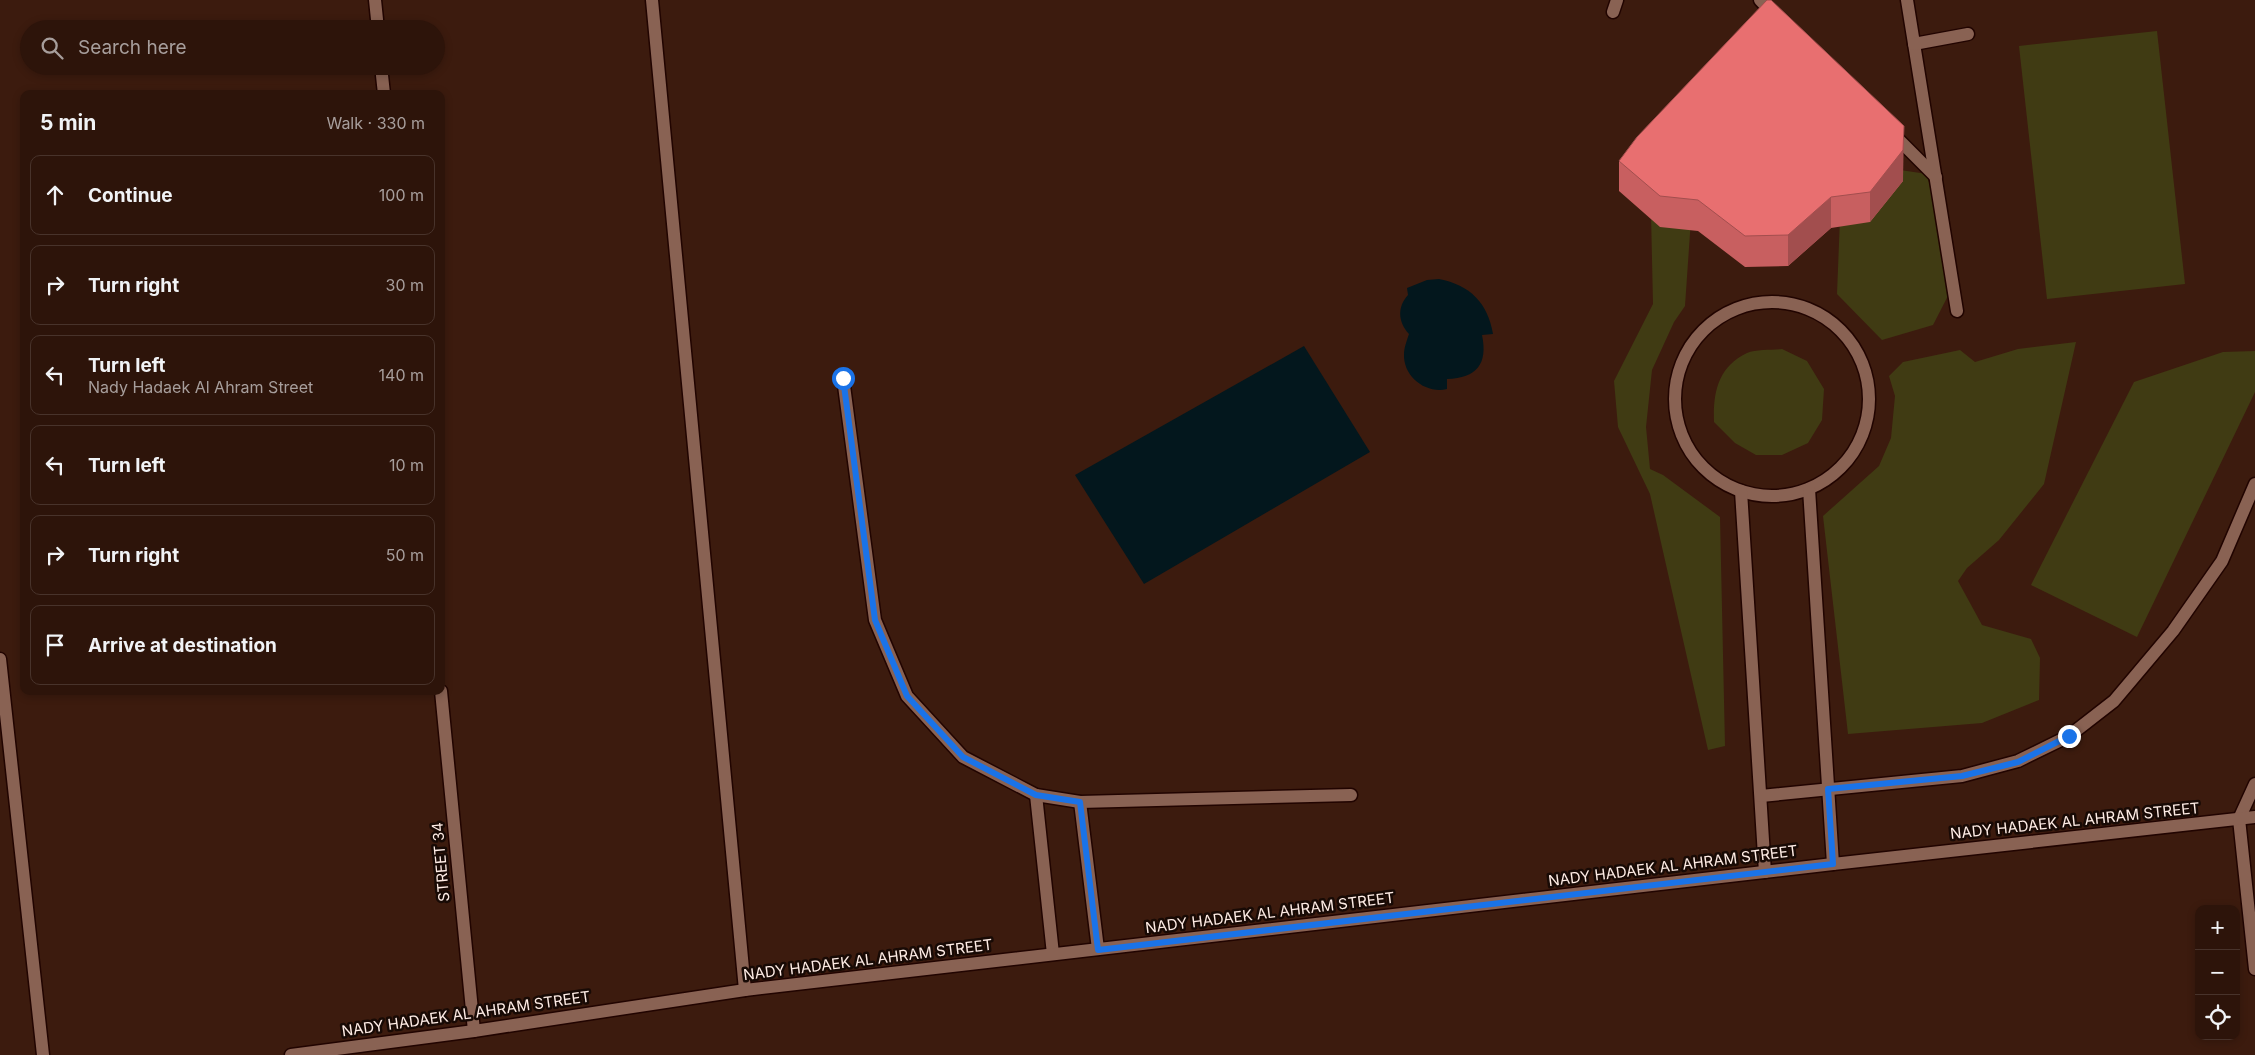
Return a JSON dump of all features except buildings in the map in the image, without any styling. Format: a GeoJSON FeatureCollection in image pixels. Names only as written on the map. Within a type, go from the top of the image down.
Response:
{"type":"FeatureCollection","features":[{"type":"Feature","properties":{"kind":"street"},"geometry":{"type":"LineString","coordinates":[[375,0],[377,20]]}},
{"type":"Feature","properties":{"kind":"street"},"geometry":{"type":"LineString","coordinates":[[652,0],[745,990]]}},
{"type":"Feature","properties":{"kind":"street"},"geometry":{"type":"LineString","coordinates":[[1760,0],[1787,27]]}},
{"type":"Feature","properties":{"kind":"street"},"geometry":{"type":"LineString","coordinates":[[1907,0],[1957,311]]}},
{"type":"Feature","properties":{"kind":"street"},"geometry":{"type":"LineString","coordinates":[[1914,44],[1968,34]]}},
{"type":"Feature","properties":{"kind":"street"},"geometry":{"type":"LineString","coordinates":[[382,75],[384,90]]}},
{"type":"Feature","properties":{"kind":"street"},"geometry":{"type":"LineString","coordinates":[[1882,123],[1936,177]]}},
{"type":"Feature","properties":{"kind":"street"},"geometry":{"type":"LineString","coordinates":[[1769,301],[1790,303],[1810,308],[1844,332],[1856,349],[1867,375],[1870,388],[1869,409],[1865,430],[1856,449],[1828,479],[1810,489],[1775,496],[1741,491],[1722,482],[1706,470],[1692,454],[1682,436],[1676,416],[1676,388],[1678,374],[1685,355],[1696,337],[1711,322],[1748,304],[1769,301]]}},
{"type":"Feature","properties":{"kind":"street"},"geometry":{"type":"LineString","coordinates":[[843,378],[875,620],[907,696],[963,757],[1036,795],[1080,802],[1351,796]]}},
{"type":"Feature","properties":{"kind":"street"},"geometry":{"type":"LineString","coordinates":[[1761,796],[1962,776],[2018,762],[2069,736],[2114,700],[2173,631],[2222,561],[2255,484]]}},
{"type":"Feature","properties":{"kind":"street"},"geometry":{"type":"LineString","coordinates":[[1810,489],[1833,864]]}},
{"type":"Feature","properties":{"kind":"street"},"geometry":{"type":"LineString","coordinates":[[1741,491],[1765,872]]}},
{"type":"Feature","properties":{"kind":"street"},"geometry":{"type":"LineString","coordinates":[[0,659],[43,1055]]}},
{"type":"Feature","properties":{"kind":"street","name":"STREET 34"},"geometry":{"type":"LineString","coordinates":[[441,695],[474,1030]]}},
{"type":"Feature","properties":{"kind":"street"},"geometry":{"type":"LineString","coordinates":[[2255,784],[2239,819],[2255,969]]}},
{"type":"Feature","properties":{"kind":"street"},"geometry":{"type":"LineString","coordinates":[[1036,795],[1053,954]]}},
{"type":"Feature","properties":{"kind":"street"},"geometry":{"type":"LineString","coordinates":[[1080,802],[1098,950]]}},
{"type":"Feature","properties":{"kind":"street","name":"NADY HADAEK AL AHRAM STREET"},"geometry":{"type":"LineString","coordinates":[[291,1055],[745,990],[1833,864],[2255,818]]}},
{"type":"Feature","properties":{"kind":"shaded area"},"geometry":{"type":"Polygon","coordinates":[[[2157,31],[2185,284],[2047,299],[2019,46],[2157,31]]]}},
{"type":"Feature","properties":{"kind":"shaded area"},"geometry":{"type":"Polygon","coordinates":[[[1900,170],[1927,174],[1953,286],[1933,325],[1882,340],[1837,294],[1840,218],[1900,170]]]}},
{"type":"Feature","properties":{"kind":"shaded area"},"geometry":{"type":"Polygon","coordinates":[[[1651,214],[1691,219],[1685,306],[1674,322],[1652,370],[1646,427],[1650,469],[1663,475],[1720,517],[1725,746],[1708,750],[1650,494],[1618,427],[1614,381],[1653,304],[1651,214]]]}},
{"type":"Feature","properties":{"kind":"shaded area"},"geometry":{"type":"Polygon","coordinates":[[[2076,342],[2044,484],[1999,540],[1967,568],[1958,581],[1982,625],[2031,639],[2040,658],[2039,700],[1982,723],[1848,734],[1823,516],[1879,466],[1891,438],[1895,396],[1889,376],[1903,362],[1960,350],[1975,362],[2018,349],[2076,342]]]}},
{"type":"Feature","properties":{"kind":"shaded area"},"geometry":{"type":"Polygon","coordinates":[[[1782,349],[1807,361],[1824,389],[1822,420],[1808,443],[1782,455],[1756,455],[1735,443],[1714,422],[1716,391],[1729,365],[1737,359],[1747,353],[1759,350],[1782,349]]]}},
{"type":"Feature","properties":{"kind":"shaded area"},"geometry":{"type":"Polygon","coordinates":[[[2255,351],[2255,392],[2137,637],[2031,585],[2134,382],[2223,352],[2255,351]]]}},
{"type":"Feature","properties":{"kind":"water"},"geometry":{"type":"Polygon","coordinates":[[[1439,279],[1460,286],[1476,297],[1487,313],[1493,334],[1482,335],[1483,354],[1478,367],[1466,376],[1447,379],[1447,389],[1439,390],[1431,389],[1417,382],[1407,370],[1404,354],[1409,334],[1403,325],[1400,314],[1402,304],[1408,295],[1407,288],[1427,280],[1439,279]]]}},
{"type":"Feature","properties":{"kind":"water"},"geometry":{"type":"Polygon","coordinates":[[[1304,346],[1370,452],[1144,584],[1075,475],[1304,346]]]}},
{"type":"Feature","properties":{"kind":"route"},"geometry":{"type":"LineString","coordinates":[[843,378],[875,620],[907,696],[963,757],[1036,795],[1080,802],[1098,950],[1833,864],[1828,789],[1962,776],[2018,762],[2069,736]]}}]}
